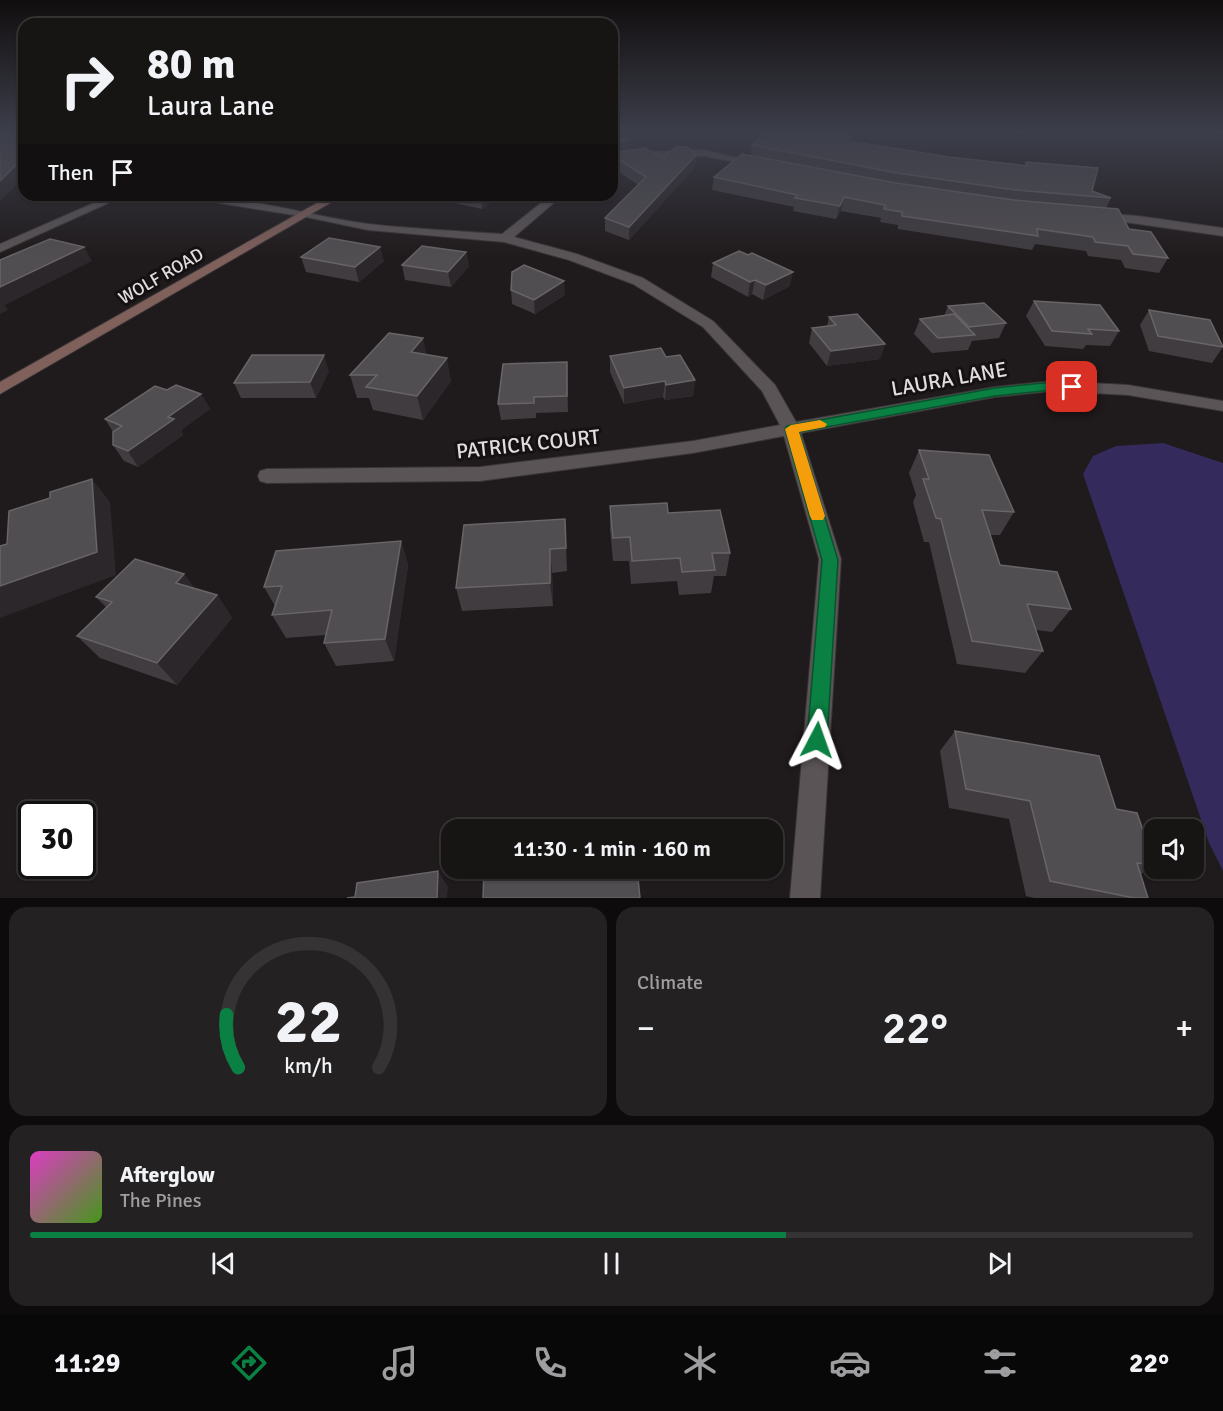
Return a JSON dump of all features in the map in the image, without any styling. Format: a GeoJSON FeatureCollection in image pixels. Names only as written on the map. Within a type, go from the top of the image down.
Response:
{"type":"FeatureCollection","features":[{"type":"Feature","properties":{"kind":"main road","name":"WOLF ROAD"},"geometry":{"type":"LineString","coordinates":[[0,389],[329,201]]}},
{"type":"Feature","properties":{"kind":"street"},"geometry":{"type":"LineString","coordinates":[[0,248],[107,201]]}},
{"type":"Feature","properties":{"kind":"street"},"geometry":{"type":"LineString","coordinates":[[225,201],[368,227],[505,238],[573,257],[638,281],[708,324],[769,389],[791,429],[830,560],[805,898]]}},
{"type":"Feature","properties":{"kind":"street"},"geometry":{"type":"LineString","coordinates":[[505,238],[551,201]]}},
{"type":"Feature","properties":{"kind":"street"},"geometry":{"type":"LineString","coordinates":[[1091,215],[1138,219],[1223,232]]}},
{"type":"Feature","properties":{"kind":"street","name":"LAURA LANE"},"geometry":{"type":"LineString","coordinates":[[791,429],[995,392],[1053,386],[1128,390],[1223,406]]}},
{"type":"Feature","properties":{"kind":"street","name":"PATRICK COURT"},"geometry":{"type":"LineString","coordinates":[[267,476],[480,474],[693,447],[791,429]]}},
{"type":"Feature","properties":{"kind":"shaded area"},"geometry":{"type":"Polygon","coordinates":[[[1163,443],[1223,463],[1223,871],[1209,843],[1204,828],[1204,819],[1201,819],[1083,474],[1093,456],[1116,446],[1163,443]]]}},
{"type":"Feature","properties":{"kind":"building"},"geometry":{"type":"Polygon","coordinates":[[[643,175],[677,175],[629,227],[605,218],[646,177],[643,175]]]}},
{"type":"Feature","properties":{"kind":"building"},"geometry":{"type":"Polygon","coordinates":[[[717,175],[853,175],[1014,200],[1118,209],[1129,229],[1151,232],[1168,258],[1133,254],[1128,246],[1095,242],[1093,237],[1037,229],[1038,236],[902,216],[902,212],[884,209],[885,205],[844,197],[840,206],[795,198],[797,195],[714,177],[717,175]]]}},
{"type":"Feature","properties":{"kind":"building"},"geometry":{"type":"Polygon","coordinates":[[[910,175],[1096,175],[1092,191],[1111,198],[1015,190],[910,175]]]}},
{"type":"Feature","properties":{"kind":"building"},"geometry":{"type":"Polygon","coordinates":[[[329,238],[380,247],[355,267],[301,257],[329,238]]]}},
{"type":"Feature","properties":{"kind":"building"},"geometry":{"type":"Polygon","coordinates":[[[50,239],[84,247],[0,287],[0,260],[50,239]]]}},
{"type":"Feature","properties":{"kind":"building"},"geometry":{"type":"Polygon","coordinates":[[[422,246],[466,252],[448,272],[402,265],[422,246]]]}},
{"type":"Feature","properties":{"kind":"building"},"geometry":{"type":"Polygon","coordinates":[[[739,251],[748,255],[752,253],[793,272],[766,285],[755,280],[750,282],[713,263],[739,251]]]}},
{"type":"Feature","properties":{"kind":"building"},"geometry":{"type":"Polygon","coordinates":[[[524,265],[564,281],[534,300],[511,290],[512,272],[524,265]]]}},
{"type":"Feature","properties":{"kind":"building"},"geometry":{"type":"Polygon","coordinates":[[[1034,301],[1100,305],[1119,331],[1088,329],[1092,334],[1052,331],[1034,301]]]}},
{"type":"Feature","properties":{"kind":"building"},"geometry":{"type":"Polygon","coordinates":[[[984,303],[1006,323],[969,327],[948,306],[984,303]]]}},
{"type":"Feature","properties":{"kind":"building"},"geometry":{"type":"Polygon","coordinates":[[[1149,310],[1210,320],[1223,347],[1158,336],[1149,310]]]}},
{"type":"Feature","properties":{"kind":"building"},"geometry":{"type":"Polygon","coordinates":[[[857,314],[885,344],[831,351],[812,328],[836,325],[829,317],[857,314]]]}},
{"type":"Feature","properties":{"kind":"building"},"geometry":{"type":"Polygon","coordinates":[[[954,314],[975,335],[938,338],[920,319],[954,314]]]}},
{"type":"Feature","properties":{"kind":"building"},"geometry":{"type":"Polygon","coordinates":[[[389,333],[423,338],[411,352],[447,358],[417,396],[366,387],[377,375],[350,375],[389,333]]]}},
{"type":"Feature","properties":{"kind":"building"},"geometry":{"type":"Polygon","coordinates":[[[661,348],[666,357],[680,355],[695,380],[666,385],[665,381],[624,388],[610,356],[661,348]]]}},
{"type":"Feature","properties":{"kind":"building"},"geometry":{"type":"Polygon","coordinates":[[[252,355],[324,355],[310,382],[234,383],[252,355]]]}},
{"type":"Feature","properties":{"kind":"building"},"geometry":{"type":"Polygon","coordinates":[[[567,362],[567,396],[534,397],[534,403],[498,404],[503,364],[567,362]]]}},
{"type":"Feature","properties":{"kind":"building"},"geometry":{"type":"Polygon","coordinates":[[[176,385],[201,394],[168,417],[174,419],[128,451],[113,445],[113,432],[122,426],[105,419],[155,386],[167,390],[176,385]]]}},
{"type":"Feature","properties":{"kind":"building"},"geometry":{"type":"Polygon","coordinates":[[[919,450],[989,455],[1014,512],[982,510],[1000,565],[1057,572],[1071,609],[1027,604],[1043,651],[972,641],[941,519],[936,518],[923,479],[929,479],[919,450]]]}},
{"type":"Feature","properties":{"kind":"building"},"geometry":{"type":"Polygon","coordinates":[[[92,479],[97,552],[0,586],[0,546],[7,544],[9,511],[50,498],[50,492],[92,479]]]}},
{"type":"Feature","properties":{"kind":"building"},"geometry":{"type":"Polygon","coordinates":[[[667,503],[668,513],[720,510],[730,553],[712,553],[715,570],[682,572],[680,558],[632,561],[630,537],[613,538],[610,506],[667,503]]]}},
{"type":"Feature","properties":{"kind":"building"},"geometry":{"type":"Polygon","coordinates":[[[565,519],[566,548],[550,549],[550,583],[456,588],[464,525],[565,519]]]}},
{"type":"Feature","properties":{"kind":"building"},"geometry":{"type":"Polygon","coordinates":[[[401,541],[385,639],[324,643],[332,610],[272,615],[282,586],[264,587],[276,551],[401,541]]]}},
{"type":"Feature","properties":{"kind":"building"},"geometry":{"type":"Polygon","coordinates":[[[135,559],[184,574],[176,583],[217,595],[157,663],[77,636],[112,602],[96,597],[135,559]]]}},
{"type":"Feature","properties":{"kind":"building"},"geometry":{"type":"Polygon","coordinates":[[[955,731],[1099,756],[1116,809],[1137,813],[1144,833],[1144,864],[1137,863],[1148,898],[1134,898],[1050,881],[1030,801],[966,789],[955,731]]]}},
{"type":"Feature","properties":{"kind":"building"},"geometry":{"type":"Polygon","coordinates":[[[438,871],[437,898],[347,898],[355,897],[357,883],[438,871]]]}},
{"type":"Feature","properties":{"kind":"building"},"geometry":{"type":"Polygon","coordinates":[[[484,879],[638,879],[640,898],[483,898],[484,879]]]}},
{"type":"Feature","properties":{"kind":"slow traffic"},"geometry":{"type":"LineString","coordinates":[[817,516],[791,429],[820,424]]}},
{"type":"Feature","properties":{"kind":"route"},"geometry":{"type":"LineString","coordinates":[[817,740],[830,560],[791,429],[995,392],[1053,386],[1072,387]]}}]}
